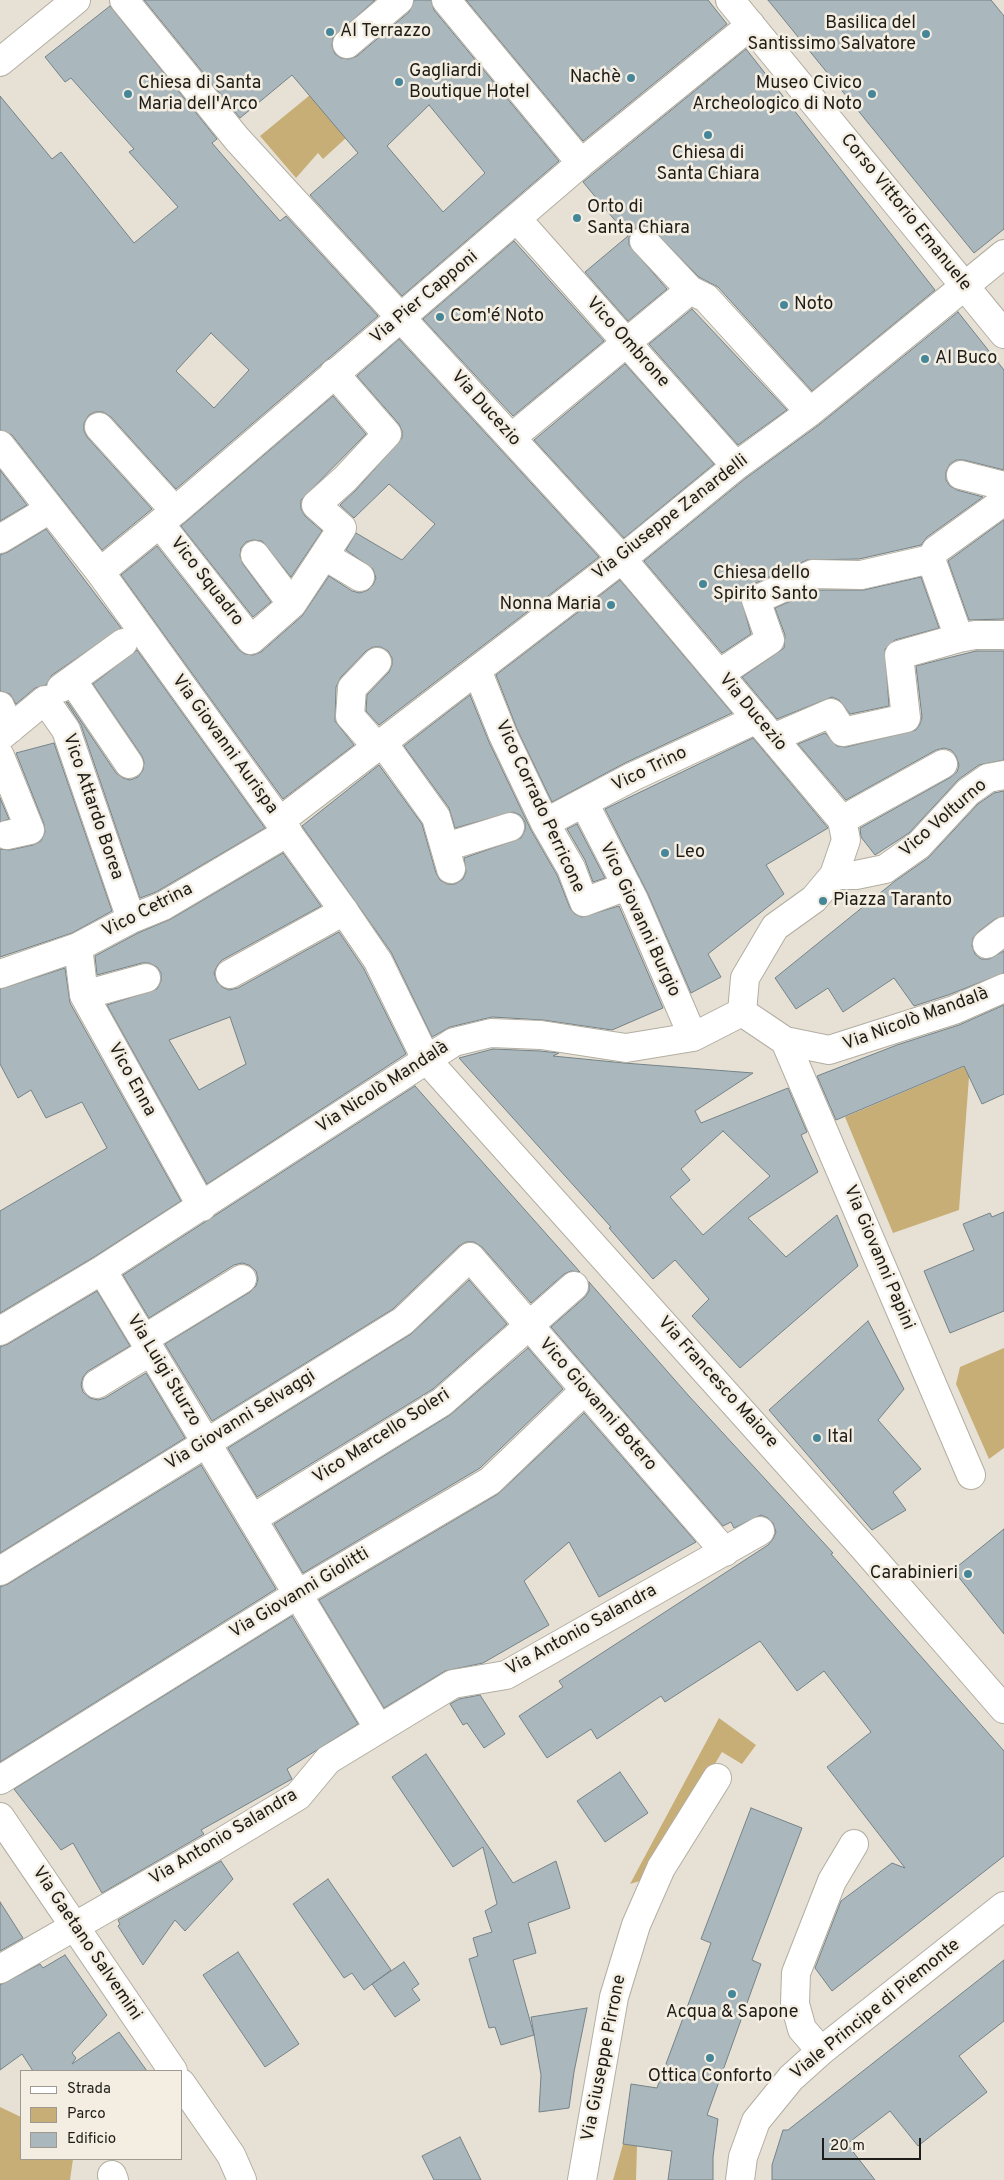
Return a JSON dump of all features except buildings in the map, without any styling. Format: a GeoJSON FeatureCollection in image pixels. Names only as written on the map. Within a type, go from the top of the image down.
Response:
{"type":"FeatureCollection","features":[{"type":"Feature","properties":{"kind":"street"},"geometry":{"type":"LineString","coordinates":[[0,62],[76,0]]}},
{"type":"Feature","properties":{"kind":"street","name":"Via Ducezio"},"geometry":{"type":"LineString","coordinates":[[124,0],[237,139],[622,559],[842,820]]}},
{"type":"Feature","properties":{"kind":"street"},"geometry":{"type":"LineString","coordinates":[[347,44],[398,0]]}},
{"type":"Feature","properties":{"kind":"street"},"geometry":{"type":"LineString","coordinates":[[446,0],[581,163]]}},
{"type":"Feature","properties":{"kind":"street","name":"Corso Vittorio Emanuele"},"geometry":{"type":"LineString","coordinates":[[730,0],[1004,334]]}},
{"type":"Feature","properties":{"kind":"street","name":"Via Pier Capponi"},"geometry":{"type":"LineString","coordinates":[[100,572],[168,517],[581,163],[751,25]]}},
{"type":"Feature","properties":{"kind":"street","name":"Vico Ombrone"},"geometry":{"type":"LineString","coordinates":[[517,219],[736,466]]}},
{"type":"Feature","properties":{"kind":"street"},"geometry":{"type":"LineString","coordinates":[[644,241],[690,290],[706,298],[810,412]]}},
{"type":"Feature","properties":{"kind":"street","name":"Via Giuseppe Zanardelli"},"geometry":{"type":"LineString","coordinates":[[284,826],[380,745],[622,559],[736,466],[810,412],[1004,254]]}},
{"type":"Feature","properties":{"kind":"street"},"geometry":{"type":"LineString","coordinates":[[511,438],[690,290]]}},
{"type":"Feature","properties":{"kind":"street","name":"Vico Squadro"},"geometry":{"type":"LineString","coordinates":[[168,517],[251,640],[292,604],[342,528],[316,505],[345,479],[387,434],[334,373]]}},
{"type":"Feature","properties":{"kind":"street"},"geometry":{"type":"LineString","coordinates":[[99,427],[168,517]]}},
{"type":"Feature","properties":{"kind":"street","name":"Via Giovanni Aurispa"},"geometry":{"type":"LineString","coordinates":[[0,444],[100,572],[344,911],[378,961],[426,1059]]}},
{"type":"Feature","properties":{"kind":"street"},"geometry":{"type":"LineString","coordinates":[[961,475],[1004,486]]}},
{"type":"Feature","properties":{"kind":"street"},"geometry":{"type":"LineString","coordinates":[[719,674],[770,640],[756,600],[813,574],[862,575],[931,559],[936,550],[1004,501]]}},
{"type":"Feature","properties":{"kind":"street"},"geometry":{"type":"LineString","coordinates":[[0,539],[50,509]]}},
{"type":"Feature","properties":{"kind":"street"},"geometry":{"type":"LineString","coordinates":[[255,555],[292,604]]}},
{"type":"Feature","properties":{"kind":"street"},"geometry":{"type":"LineString","coordinates":[[325,556],[360,577]]}},
{"type":"Feature","properties":{"kind":"street"},"geometry":{"type":"LineString","coordinates":[[931,559],[959,638],[975,635],[1004,635]]}},
{"type":"Feature","properties":{"kind":"street","name":"Vico Trino"},"geometry":{"type":"LineString","coordinates":[[545,823],[632,777],[765,729],[831,713],[844,732],[906,718],[899,655],[959,638]]}},
{"type":"Feature","properties":{"kind":"street"},"geometry":{"type":"LineString","coordinates":[[3,724],[59,689],[123,643]]}},
{"type":"Feature","properties":{"kind":"street"},"geometry":{"type":"LineString","coordinates":[[378,662],[352,688],[350,716],[380,745],[436,817],[448,858],[510,827]]}},
{"type":"Feature","properties":{"kind":"street","name":"Vico Corrado Perricone"},"geometry":{"type":"LineString","coordinates":[[477,670],[503,735],[545,823],[571,868],[584,902],[626,886]]}},
{"type":"Feature","properties":{"kind":"street"},"geometry":{"type":"LineString","coordinates":[[59,689],[129,764]]}},
{"type":"Feature","properties":{"kind":"street","name":"Vico Attardo Borea"},"geometry":{"type":"LineString","coordinates":[[59,689],[66,730],[130,919]]}},
{"type":"Feature","properties":{"kind":"street"},"geometry":{"type":"LineString","coordinates":[[0,756],[30,830],[7,835]]}},
{"type":"Feature","properties":{"kind":"street"},"geometry":{"type":"LineString","coordinates":[[742,1012],[745,978],[775,926],[814,899],[834,875],[846,840],[842,820],[943,764]]}},
{"type":"Feature","properties":{"kind":"street","name":"Vico Volturno"},"geometry":{"type":"LineString","coordinates":[[834,875],[856,875],[885,868],[919,845],[968,792],[988,778],[1004,775]]}},
{"type":"Feature","properties":{"kind":"street","name":"Vico Giovanni Burgio"},"geometry":{"type":"LineString","coordinates":[[584,804],[626,886],[693,1038]]}},
{"type":"Feature","properties":{"kind":"street","name":"Vico Cetrina"},"geometry":{"type":"LineString","coordinates":[[8,971],[78,947],[130,919],[162,906],[284,826]]}},
{"type":"Feature","properties":{"kind":"street"},"geometry":{"type":"LineString","coordinates":[[230,974],[344,911]]}},
{"type":"Feature","properties":{"kind":"street","name":"Vico Enna"},"geometry":{"type":"LineString","coordinates":[[78,947],[84,995],[202,1207]]}},
{"type":"Feature","properties":{"kind":"street"},"geometry":{"type":"LineString","coordinates":[[84,995],[146,978]]}},
{"type":"Feature","properties":{"kind":"street","name":"Via Nicolò Mandalà"},"geometry":{"type":"LineString","coordinates":[[0,1331],[202,1207],[454,1042],[491,1033],[541,1035],[626,1048],[693,1038],[742,1012],[785,1041],[829,1050],[954,1010],[1004,988]]}},
{"type":"Feature","properties":{"kind":"street","name":"Via Giovanni Papini"},"geometry":{"type":"LineString","coordinates":[[785,1041],[970,1476]]}},
{"type":"Feature","properties":{"kind":"street","name":"Via Francesco Maiore"},"geometry":{"type":"LineString","coordinates":[[426,1059],[863,1546],[1004,1709]]}},
{"type":"Feature","properties":{"kind":"street","name":"Vico Giovanni Botero"},"geometry":{"type":"LineString","coordinates":[[470,1257],[725,1552]]}},
{"type":"Feature","properties":{"kind":"street","name":"Via Giovanni Selvaggi"},"geometry":{"type":"LineString","coordinates":[[0,1571],[403,1321],[470,1257]]}},
{"type":"Feature","properties":{"kind":"street","name":"Via Luigi Sturzo"},"geometry":{"type":"LineString","coordinates":[[102,1270],[379,1729]]}},
{"type":"Feature","properties":{"kind":"street"},"geometry":{"type":"LineString","coordinates":[[97,1384],[147,1345],[242,1279]]}},
{"type":"Feature","properties":{"kind":"street","name":"Vico Marcello Soleri"},"geometry":{"type":"LineString","coordinates":[[252,1519],[442,1402],[574,1286]]}},
{"type":"Feature","properties":{"kind":"street","name":"Via Giovanni Giolitti"},"geometry":{"type":"LineString","coordinates":[[0,1780],[298,1594],[490,1481],[585,1390]]}},
{"type":"Feature","properties":{"kind":"street","name":"Via Antonio Salandra"},"geometry":{"type":"LineString","coordinates":[[0,1969],[73,1925],[217,1845],[298,1796],[328,1760],[453,1684],[506,1675],[760,1531]]}},
{"type":"Feature","properties":{"kind":"street","name":"Via Giuseppe Pirrone"},"geometry":{"type":"LineString","coordinates":[[582,2180],[614,1997],[636,1924],[661,1868],[717,1778]]}},
{"type":"Feature","properties":{"kind":"street","name":"Via Gaetano Salvemini"},"geometry":{"type":"LineString","coordinates":[[0,1817],[172,2070]]}},
{"type":"Feature","properties":{"kind":"street"},"geometry":{"type":"LineString","coordinates":[[820,2051],[802,2029],[795,2004],[796,1973],[832,1881],[854,1844]]}},
{"type":"Feature","properties":{"kind":"street","name":"Viale Principe di Piemonte"},"geometry":{"type":"LineString","coordinates":[[740,2180],[743,2157],[756,2121],[790,2078],[820,2051],[1004,1906]]}},
{"type":"Feature","properties":{"kind":"street"},"geometry":{"type":"LineString","coordinates":[[182,2084],[231,2155],[242,2180]]}},
{"type":"Feature","properties":{"kind":"green space"},"geometry":{"type":"Polygon","coordinates":[[[310,95],[346,138],[323,159],[318,153],[296,178],[260,136],[310,95]]]}},
{"type":"Feature","properties":{"kind":"green space"},"geometry":{"type":"Polygon","coordinates":[[[970,1064],[959,1210],[893,1233],[845,1117],[970,1064]]]}},
{"type":"Feature","properties":{"kind":"green space"},"geometry":{"type":"Polygon","coordinates":[[[1004,1348],[1004,1448],[989,1459],[956,1384],[960,1367],[1004,1348]]]}},
{"type":"Feature","properties":{"kind":"green space"},"geometry":{"type":"Polygon","coordinates":[[[719,1718],[756,1745],[742,1764],[722,1752],[659,1857],[643,1880],[630,1884],[719,1718]]]}},
{"type":"Feature","properties":{"kind":"green space"},"geometry":{"type":"Polygon","coordinates":[[[0,2107],[20,2117],[20,2160],[73,2160],[70,2180],[0,2180],[0,2107]]]}},
{"type":"Feature","properties":{"kind":"green space"},"geometry":{"type":"Polygon","coordinates":[[[623,2144],[637,2146],[636,2180],[613,2180],[623,2144]]]}},
{"type":"Feature","properties":{"kind":"place","name":"Al Terrazzo"},"geometry":{"type":"Point","coordinates":[330,32]}},
{"type":"Feature","properties":{"kind":"place","name":"Basilica del Santissimo Salvatore"},"geometry":{"type":"Point","coordinates":[926,34]}},
{"type":"Feature","properties":{"kind":"place","name":"Nachè"},"geometry":{"type":"Point","coordinates":[631,78]}},
{"type":"Feature","properties":{"kind":"place","name":"Gagliardi Boutique Hotel"},"geometry":{"type":"Point","coordinates":[399,82]}},
{"type":"Feature","properties":{"kind":"place","name":"Chiesa di Santa Maria dell'Arco"},"geometry":{"type":"Point","coordinates":[128,94]}},
{"type":"Feature","properties":{"kind":"place","name":"Museo Civico Archeologico di Noto"},"geometry":{"type":"Point","coordinates":[872,94]}},
{"type":"Feature","properties":{"kind":"place","name":"Chiesa di Santa Chiara"},"geometry":{"type":"Point","coordinates":[708,135]}},
{"type":"Feature","properties":{"kind":"place","name":"Orto di Santa Chiara"},"geometry":{"type":"Point","coordinates":[577,218]}},
{"type":"Feature","properties":{"kind":"place","name":"Noto"},"geometry":{"type":"Point","coordinates":[784,305]}},
{"type":"Feature","properties":{"kind":"place","name":"Com'é Noto"},"geometry":{"type":"Point","coordinates":[440,317]}},
{"type":"Feature","properties":{"kind":"place","name":"Al Buco"},"geometry":{"type":"Point","coordinates":[925,359]}},
{"type":"Feature","properties":{"kind":"place","name":"Chiesa dello Spirito Santo"},"geometry":{"type":"Point","coordinates":[703,584]}},
{"type":"Feature","properties":{"kind":"place","name":"Nonna Maria"},"geometry":{"type":"Point","coordinates":[611,605]}},
{"type":"Feature","properties":{"kind":"place","name":"Leo"},"geometry":{"type":"Point","coordinates":[665,853]}},
{"type":"Feature","properties":{"kind":"place","name":"Piazza Taranto"},"geometry":{"type":"Point","coordinates":[823,901]}},
{"type":"Feature","properties":{"kind":"place","name":"Ital"},"geometry":{"type":"Point","coordinates":[817,1438]}},
{"type":"Feature","properties":{"kind":"place","name":"Carabinieri"},"geometry":{"type":"Point","coordinates":[968,1574]}},
{"type":"Feature","properties":{"kind":"place","name":"Acqua & Sapone"},"geometry":{"type":"Point","coordinates":[732,1994]}},
{"type":"Feature","properties":{"kind":"place","name":"Ottica Conforto"},"geometry":{"type":"Point","coordinates":[710,2058]}}]}
